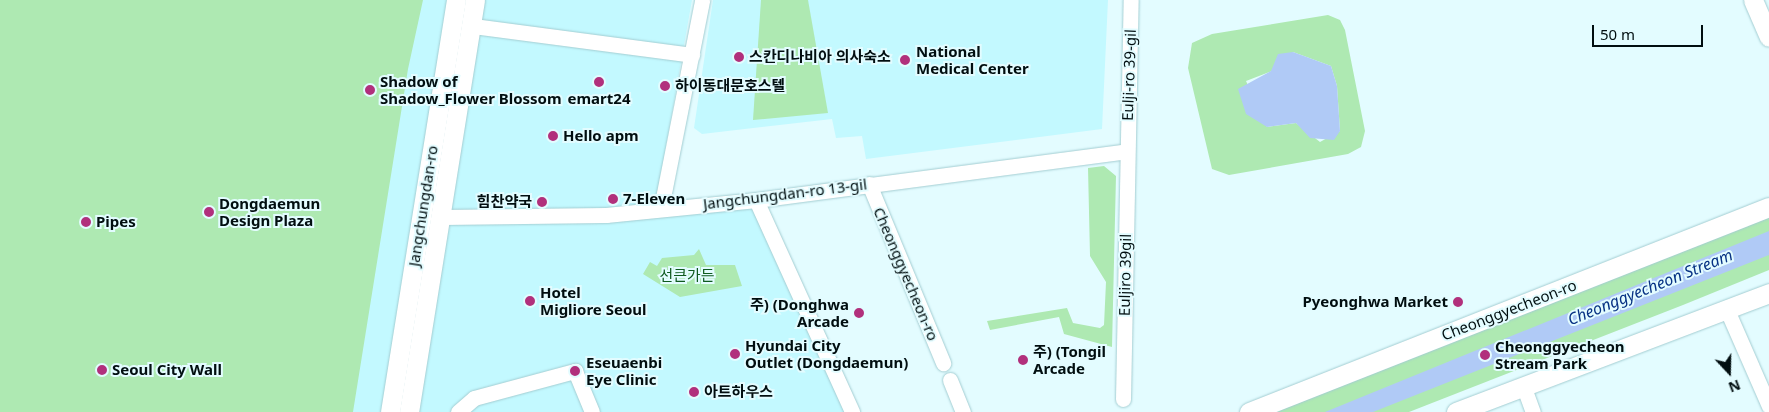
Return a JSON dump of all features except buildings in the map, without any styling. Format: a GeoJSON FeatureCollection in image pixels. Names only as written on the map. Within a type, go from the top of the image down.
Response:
{"type":"FeatureCollection","features":[{"type":"Feature","properties":{"kind":"main road","name":"Jangchungdan-ro"},"geometry":{"type":"LineString","coordinates":[[409,412],[473,26],[475,0]]}},
{"type":"Feature","properties":{"kind":"main road"},"geometry":{"type":"LineString","coordinates":[[1753,0],[1768,27]]}},
{"type":"Feature","properties":{"kind":"main road","name":"Jangchungdan-ro"},"geometry":{"type":"LineString","coordinates":[[390,412],[454,5]]}},
{"type":"Feature","properties":{"kind":"main road","name":"Cheonggyecheon-ro"},"geometry":{"type":"LineString","coordinates":[[1249,412],[1769,207]]}},
{"type":"Feature","properties":{"kind":"main road"},"geometry":{"type":"LineString","coordinates":[[1456,412],[1769,293]]}},
{"type":"Feature","properties":{"kind":"street"},"geometry":{"type":"LineString","coordinates":[[661,208],[702,0]]}},
{"type":"Feature","properties":{"kind":"street","name":"Eulji-ro 39-gil"},"geometry":{"type":"LineString","coordinates":[[1126,151],[1131,0]]}},
{"type":"Feature","properties":{"kind":"street"},"geometry":{"type":"LineString","coordinates":[[473,26],[692,55]]}},
{"type":"Feature","properties":{"kind":"street","name":"Jangchungdan-ro 13-gil"},"geometry":{"type":"LineString","coordinates":[[442,217],[606,215],[756,200],[1126,151]]}},
{"type":"Feature","properties":{"kind":"street","name":"Euljiro 39gil"},"geometry":{"type":"LineString","coordinates":[[1123,399],[1126,151]]}},
{"type":"Feature","properties":{"kind":"street","name":"Cheonggyecheon-ro"},"geometry":{"type":"LineString","coordinates":[[869,184],[943,363]]}},
{"type":"Feature","properties":{"kind":"street"},"geometry":{"type":"LineString","coordinates":[[756,200],[852,412]]}},
{"type":"Feature","properties":{"kind":"street"},"geometry":{"type":"LineString","coordinates":[[1727,310],[1769,406]]}},
{"type":"Feature","properties":{"kind":"street"},"geometry":{"type":"LineString","coordinates":[[458,412],[474,398],[575,371],[592,412]]}},
{"type":"Feature","properties":{"kind":"street"},"geometry":{"type":"LineString","coordinates":[[950,380],[963,412]]}},
{"type":"Feature","properties":{"kind":"street"},"geometry":{"type":"LineString","coordinates":[[1523,385],[1533,412]]}},
{"type":"Feature","properties":{"kind":"shaded area"},"geometry":{"type":"Polygon","coordinates":[[[0,0],[692,0],[656,203],[756,200],[852,412],[0,412],[0,0]]]}},
{"type":"Feature","properties":{"kind":"shaded area","name":"National Medical Center"},"geometry":{"type":"Polygon","coordinates":[[[713,0],[1108,0],[1102,129],[866,159],[862,136],[836,138],[832,119],[702,134],[694,128],[713,0]]]}},
{"type":"Feature","properties":{"kind":"green space"},"geometry":{"type":"Polygon","coordinates":[[[0,0],[423,0],[408,69],[353,412],[0,412],[0,0]]]}},
{"type":"Feature","properties":{"kind":"green space"},"geometry":{"type":"Polygon","coordinates":[[[761,0],[808,0],[828,113],[753,120],[761,0]]]}},
{"type":"Feature","properties":{"kind":"green space"},"geometry":{"type":"Polygon","coordinates":[[[1328,15],[1340,20],[1345,30],[1365,131],[1361,147],[1348,154],[1229,175],[1212,169],[1188,68],[1192,43],[1212,34],[1328,15]],[[1293,52],[1272,71],[1246,81],[1267,127],[1296,123],[1320,142],[1340,131],[1337,86],[1331,66],[1293,52]]]}},
{"type":"Feature","properties":{"kind":"green space"},"geometry":{"type":"Polygon","coordinates":[[[1104,166],[1116,176],[1112,347],[1064,334],[1059,317],[990,330],[987,321],[1067,308],[1073,323],[1100,328],[1104,325],[1106,282],[1090,256],[1088,168],[1104,166]]]}},
{"type":"Feature","properties":{"kind":"green space","name":"Cheonggyecheon Stream Park"},"geometry":{"type":"Polygon","coordinates":[[[1769,214],[1769,270],[1683,305],[1409,412],[1276,412],[1769,214]]]}},
{"type":"Feature","properties":{"kind":"green space","name":"선큰가든"},"geometry":{"type":"Polygon","coordinates":[[[699,249],[706,265],[735,265],[742,286],[680,297],[643,274],[650,262],[657,266],[662,258],[694,255],[699,249]]]}},
{"type":"Feature","properties":{"kind":"water"},"geometry":{"type":"Polygon","coordinates":[[[1293,52],[1331,66],[1337,86],[1340,131],[1334,140],[1310,138],[1296,123],[1267,127],[1246,114],[1238,89],[1271,71],[1278,54],[1293,52]]]}},
{"type":"Feature","properties":{"kind":"water","name":"Cheonggyecheon Stream"},"geometry":{"type":"Polygon","coordinates":[[[1769,231],[1769,255],[1373,412],[1325,412],[1769,231]]]}},
{"type":"Feature","properties":{"kind":"place","name":"스칸디나비아 의사숙소"},"geometry":{"type":"Point","coordinates":[739,57]}},
{"type":"Feature","properties":{"kind":"place","name":"National Medical Center"},"geometry":{"type":"Point","coordinates":[905,60]}},
{"type":"Feature","properties":{"kind":"place","name":"emart24"},"geometry":{"type":"Point","coordinates":[599,82]}},
{"type":"Feature","properties":{"kind":"place","name":"하이동대문호스텔"},"geometry":{"type":"Point","coordinates":[665,86]}},
{"type":"Feature","properties":{"kind":"place","name":"Shadow of Shadow_Flower Blossom"},"geometry":{"type":"Point","coordinates":[370,90]}},
{"type":"Feature","properties":{"kind":"place","name":"Hello apm"},"geometry":{"type":"Point","coordinates":[553,136]}},
{"type":"Feature","properties":{"kind":"place","name":"7-Eleven"},"geometry":{"type":"Point","coordinates":[613,199]}},
{"type":"Feature","properties":{"kind":"place","name":"힘찬약국"},"geometry":{"type":"Point","coordinates":[542,202]}},
{"type":"Feature","properties":{"kind":"place","name":"Dongdaemun Design Plaza"},"geometry":{"type":"Point","coordinates":[209,212]}},
{"type":"Feature","properties":{"kind":"place","name":"Pipes"},"geometry":{"type":"Point","coordinates":[86,222]}},
{"type":"Feature","properties":{"kind":"place","name":"Hotel Migliore Seoul"},"geometry":{"type":"Point","coordinates":[530,301]}},
{"type":"Feature","properties":{"kind":"place","name":"Pyeonghwa Market"},"geometry":{"type":"Point","coordinates":[1458,302]}},
{"type":"Feature","properties":{"kind":"place","name":"주) (Donghwa Arcade"},"geometry":{"type":"Point","coordinates":[859,313]}},
{"type":"Feature","properties":{"kind":"place","name":"Hyundai City Outlet (Dongdaemun)"},"geometry":{"type":"Point","coordinates":[735,354]}},
{"type":"Feature","properties":{"kind":"place","name":"Cheonggyecheon Stream Park"},"geometry":{"type":"Point","coordinates":[1485,355]}},
{"type":"Feature","properties":{"kind":"place","name":"주) (Tongil Arcade"},"geometry":{"type":"Point","coordinates":[1023,360]}},
{"type":"Feature","properties":{"kind":"place","name":"Seoul City Wall"},"geometry":{"type":"Point","coordinates":[102,370]}},
{"type":"Feature","properties":{"kind":"place","name":"Eseuaenbi Eye Clinic"},"geometry":{"type":"Point","coordinates":[575,371]}},
{"type":"Feature","properties":{"kind":"place","name":"아트하우스"},"geometry":{"type":"Point","coordinates":[694,392]}}]}
